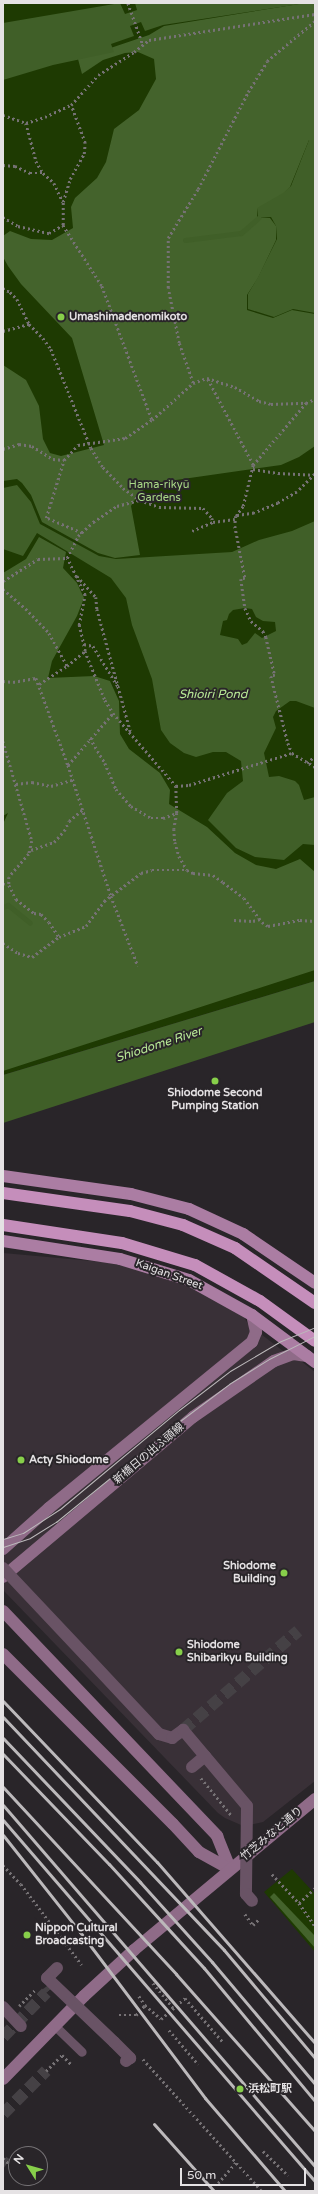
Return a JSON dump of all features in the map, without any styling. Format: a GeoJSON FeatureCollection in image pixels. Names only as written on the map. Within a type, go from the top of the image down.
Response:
{"type":"FeatureCollection","features":[{"type":"Feature","properties":{"kind":"highway"},"geometry":{"type":"LineString","coordinates":[[3,1193],[130,1211],[182,1225],[235,1248],[315,1303]]}},
{"type":"Feature","properties":{"kind":"highway"},"geometry":{"type":"LineString","coordinates":[[3,1225],[122,1243],[195,1265],[260,1301],[315,1341]]}},
{"type":"Feature","properties":{"kind":"main road"},"geometry":{"type":"LineString","coordinates":[[3,1176],[131,1194],[189,1209],[243,1234],[315,1283]]}},
{"type":"Feature","properties":{"kind":"main road","name":"Kaigan Street"},"geometry":{"type":"LineString","coordinates":[[3,1241],[96,1254],[144,1265],[189,1280],[252,1315],[311,1359]]}},
{"type":"Feature","properties":{"kind":"street","name":"新橋日の出ふ頭線"},"geometry":{"type":"LineString","coordinates":[[3,1549],[49,1508],[252,1342],[256,1332],[252,1315]]}},
{"type":"Feature","properties":{"kind":"street","name":"新橋日の出ふ頭線"},"geometry":{"type":"LineString","coordinates":[[3,1578],[187,1422],[216,1400],[274,1361],[293,1354],[311,1359]]}},
{"type":"Feature","properties":{"kind":"street"},"geometry":{"type":"LineString","coordinates":[[3,1568],[159,1734],[172,1738],[183,1730],[247,1806],[246,1894],[252,1901]]}},
{"type":"Feature","properties":{"kind":"street"},"geometry":{"type":"LineString","coordinates":[[3,1612],[218,1836],[230,1869]]}},
{"type":"Feature","properties":{"kind":"street"},"geometry":{"type":"LineString","coordinates":[[3,1654],[168,1818],[199,1852],[230,1869]]}},
{"type":"Feature","properties":{"kind":"street"},"geometry":{"type":"LineString","coordinates":[[192,1767],[205,1756]]}},
{"type":"Feature","properties":{"kind":"street","name":"竹芝みなと通り"},"geometry":{"type":"LineString","coordinates":[[3,2079],[55,2026],[134,1950],[315,1799]]}},
{"type":"Feature","properties":{"kind":"street"},"geometry":{"type":"LineString","coordinates":[[58,1968],[47,1978],[130,2058],[126,2061]]}},
{"type":"Feature","properties":{"kind":"street"},"geometry":{"type":"LineString","coordinates":[[7,2011],[21,2026]]}},
{"type":"Feature","properties":{"kind":"lane"},"geometry":{"type":"LineString","coordinates":[[55,2026],[82,2052]]}},
{"type":"Feature","properties":{"kind":"path"},"geometry":{"type":"LineString","coordinates":[[128,3],[143,45]]}},
{"type":"Feature","properties":{"kind":"path"},"geometry":{"type":"LineString","coordinates":[[3,115],[26,123],[45,117],[71,105],[98,76],[149,40],[315,14]]}},
{"type":"Feature","properties":{"kind":"path"},"geometry":{"type":"LineString","coordinates":[[193,383],[179,343],[168,288],[168,238],[198,189],[248,92],[267,61],[315,21]]}},
{"type":"Feature","properties":{"kind":"path"},"geometry":{"type":"LineString","coordinates":[[71,105],[85,143],[84,154],[70,178],[63,202],[63,224],[102,286],[152,420]]}},
{"type":"Feature","properties":{"kind":"path"},"geometry":{"type":"LineString","coordinates":[[26,123],[36,161],[43,173],[54,183],[63,202]]}},
{"type":"Feature","properties":{"kind":"path"},"geometry":{"type":"LineString","coordinates":[[3,165],[15,166],[30,172],[43,173]]}},
{"type":"Feature","properties":{"kind":"path"},"geometry":{"type":"LineString","coordinates":[[3,217],[18,226],[49,233],[63,224]]}},
{"type":"Feature","properties":{"kind":"path"},"geometry":{"type":"LineString","coordinates":[[3,288],[17,299],[29,324],[43,338],[56,358],[89,443],[103,467],[123,488],[140,500],[159,508],[203,508],[212,518],[213,522]]}},
{"type":"Feature","properties":{"kind":"path"},"geometry":{"type":"LineString","coordinates":[[3,332],[29,324]]}},
{"type":"Feature","properties":{"kind":"path"},"geometry":{"type":"LineString","coordinates":[[207,378],[253,465],[243,506],[236,518],[245,578],[241,579],[245,608],[252,621],[263,630],[266,637],[275,675],[271,676],[292,753],[306,763],[315,766]]}},
{"type":"Feature","properties":{"kind":"path"},"geometry":{"type":"LineString","coordinates":[[82,533],[46,518],[64,460],[78,445],[125,438],[152,420],[193,383],[207,378],[234,386],[259,402],[271,404],[306,403],[315,400]]}},
{"type":"Feature","properties":{"kind":"path"},"geometry":{"type":"LineString","coordinates":[[253,465],[306,403]]}},
{"type":"Feature","properties":{"kind":"path"},"geometry":{"type":"LineString","coordinates":[[3,449],[19,444],[32,446],[53,459],[64,460]]}},
{"type":"Feature","properties":{"kind":"path"},"geometry":{"type":"LineString","coordinates":[[253,469],[278,473],[314,474]]}},
{"type":"Feature","properties":{"kind":"path"},"geometry":{"type":"LineString","coordinates":[[192,531],[213,522],[254,513],[278,503],[297,492],[314,474]]}},
{"type":"Feature","properties":{"kind":"path"},"geometry":{"type":"LineString","coordinates":[[140,500],[116,506],[93,522],[78,536],[68,558],[85,595],[79,625],[85,651],[105,700],[114,713],[176,786],[177,813],[174,829],[175,842],[179,856],[187,870]]}},
{"type":"Feature","properties":{"kind":"path"},"geometry":{"type":"LineString","coordinates":[[3,581],[38,559],[68,558]]}},
{"type":"Feature","properties":{"kind":"path"},"geometry":{"type":"LineString","coordinates":[[74,572],[96,597],[97,609],[131,733]]}},
{"type":"Feature","properties":{"kind":"path"},"geometry":{"type":"LineString","coordinates":[[3,589],[29,612],[49,633],[67,666]]}},
{"type":"Feature","properties":{"kind":"path"},"geometry":{"type":"LineString","coordinates":[[84,644],[93,646],[120,690]]}},
{"type":"Feature","properties":{"kind":"path"},"geometry":{"type":"LineString","coordinates":[[39,684],[67,666],[85,651]]}},
{"type":"Feature","properties":{"kind":"path"},"geometry":{"type":"LineString","coordinates":[[3,681],[13,682],[36,678],[39,684],[68,765],[111,896],[138,966]]}},
{"type":"Feature","properties":{"kind":"path"},"geometry":{"type":"LineString","coordinates":[[68,765],[90,738],[114,713]]}},
{"type":"Feature","properties":{"kind":"path"},"geometry":{"type":"LineString","coordinates":[[90,738],[105,763],[116,789],[131,806],[151,818],[164,818],[177,813]]}},
{"type":"Feature","properties":{"kind":"path"},"geometry":{"type":"LineString","coordinates":[[3,741],[32,842],[27,857],[11,874],[8,882],[16,899],[34,913],[41,914],[50,922],[59,937]]}},
{"type":"Feature","properties":{"kind":"path"},"geometry":{"type":"LineString","coordinates":[[176,786],[189,785],[233,773],[292,753]]}},
{"type":"Feature","properties":{"kind":"path"},"geometry":{"type":"LineString","coordinates":[[306,763],[315,756]]}},
{"type":"Feature","properties":{"kind":"path"},"geometry":{"type":"LineString","coordinates":[[16,784],[32,782],[51,786],[72,780]]}},
{"type":"Feature","properties":{"kind":"path"},"geometry":{"type":"LineString","coordinates":[[30,850],[54,842],[64,830],[68,821],[82,810]]}},
{"type":"Feature","properties":{"kind":"path"},"geometry":{"type":"LineString","coordinates":[[3,943],[18,953],[32,957],[59,937],[86,926],[101,904],[141,872],[152,870],[187,870],[193,873],[213,875],[248,902],[260,919],[268,926],[300,920],[315,920]]}},
{"type":"Feature","properties":{"kind":"path"},"geometry":{"type":"LineString","coordinates":[[3,884],[8,882]]}},
{"type":"Feature","properties":{"kind":"path"},"geometry":{"type":"LineString","coordinates":[[234,920],[253,921],[260,919]]}},
{"type":"Feature","properties":{"kind":"path"},"geometry":{"type":"LineString","coordinates":[[192,1767],[232,1816]]}},
{"type":"Feature","properties":{"kind":"path"},"geometry":{"type":"LineString","coordinates":[[3,1865],[21,1884],[82,1965]]}},
{"type":"Feature","properties":{"kind":"path"},"geometry":{"type":"LineString","coordinates":[[272,1874],[299,1903],[315,1926]]}},
{"type":"Feature","properties":{"kind":"path"},"geometry":{"type":"LineString","coordinates":[[299,1903],[315,1888]]}},
{"type":"Feature","properties":{"kind":"path"},"geometry":{"type":"LineString","coordinates":[[244,1914],[253,1925],[259,1919]]}},
{"type":"Feature","properties":{"kind":"path"},"geometry":{"type":"LineString","coordinates":[[7,2011],[47,1978]]}},
{"type":"Feature","properties":{"kind":"path"},"geometry":{"type":"LineString","coordinates":[[153,1983],[173,2008]]}},
{"type":"Feature","properties":{"kind":"path"},"geometry":{"type":"LineString","coordinates":[[139,1996],[145,2005],[161,2019],[185,1998],[224,2042]]}},
{"type":"Feature","properties":{"kind":"path"},"geometry":{"type":"LineString","coordinates":[[119,2015],[136,2015],[145,2005]]}},
{"type":"Feature","properties":{"kind":"path"},"geometry":{"type":"LineString","coordinates":[[169,2030],[198,2064]]}},
{"type":"Feature","properties":{"kind":"path"},"geometry":{"type":"LineString","coordinates":[[46,2071],[62,2055],[71,2064]]}},
{"type":"Feature","properties":{"kind":"path"},"geometry":{"type":"LineString","coordinates":[[141,2057],[262,2191]]}},
{"type":"Feature","properties":{"kind":"path"},"geometry":{"type":"LineString","coordinates":[[263,2151],[288,2175]]}},
{"type":"Feature","properties":{"kind":"path"},"geometry":{"type":"LineString","coordinates":[[218,2184],[236,2162]]}},
{"type":"Feature","properties":{"kind":"shaded area"},"geometry":{"type":"Polygon","coordinates":[[[305,3],[315,3],[315,141],[309,140],[290,187],[283,194],[257,209],[257,218],[270,218],[276,226],[276,240],[258,278],[247,295],[247,310],[273,318],[292,310],[315,314],[315,446],[299,457],[281,465],[155,483],[139,493],[131,506],[140,555],[115,558],[98,553],[42,522],[31,495],[17,479],[3,481],[3,365],[26,380],[39,406],[43,439],[50,453],[61,456],[104,445],[72,338],[21,284],[8,266],[3,257],[3,236],[10,231],[31,239],[52,240],[73,228],[71,207],[75,198],[97,178],[106,162],[114,129],[139,110],[156,79],[154,59],[138,52],[125,53],[103,60],[82,74],[78,59],[149,35],[164,26],[305,3]]]}},
{"type":"Feature","properties":{"kind":"shaded area"},"geometry":{"type":"Polygon","coordinates":[[[39,537],[66,552],[63,568],[77,583],[84,598],[77,616],[52,661],[48,678],[94,676],[110,681],[119,701],[120,734],[129,749],[160,773],[170,790],[169,804],[207,827],[235,853],[256,865],[276,869],[300,859],[315,872],[315,970],[3,1071],[3,824],[8,813],[3,816],[3,573],[26,559],[39,537]]]}},
{"type":"Feature","properties":{"kind":"shaded area"},"geometry":{"type":"Polygon","coordinates":[[[3,1253],[103,1262],[144,1270],[196,1289],[244,1317],[248,1324],[296,1361],[301,1361],[315,1372],[315,1781],[263,1822],[241,1825],[218,1813],[3,1590],[3,1253]]]}},
{"type":"Feature","properties":{"kind":"shaded area"},"geometry":{"type":"Polygon","coordinates":[[[274,1893],[315,1936],[315,1948],[270,1897],[274,1893]]]}},
{"type":"Feature","properties":{"kind":"green space","name":"Hama-rikyū Gardens"},"geometry":{"type":"Polygon","coordinates":[[[3,3],[315,3],[315,981],[3,1075],[3,3]]]}},
{"type":"Feature","properties":{"kind":"green space"},"geometry":{"type":"Polygon","coordinates":[[[292,1869],[315,1894],[315,1952],[264,1892],[292,1869]]]}},
{"type":"Feature","properties":{"kind":"water"},"geometry":{"type":"Polygon","coordinates":[[[120,3],[125,14],[137,10],[135,3],[307,3],[163,25],[145,31],[141,22],[130,26],[134,36],[111,44],[114,52],[53,65],[3,80],[3,23],[120,3]]]}},
{"type":"Feature","properties":{"kind":"water"},"geometry":{"type":"Polygon","coordinates":[[[309,140],[315,140],[315,313],[293,309],[274,317],[248,309],[248,294],[277,239],[276,226],[271,217],[258,218],[257,208],[283,193],[291,186],[309,140]]]}},
{"type":"Feature","properties":{"kind":"water","name":"Shioiri Pond"},"geometry":{"type":"Polygon","coordinates":[[[17,485],[31,502],[40,524],[99,556],[116,559],[232,552],[259,540],[292,531],[315,521],[315,708],[296,701],[290,701],[276,711],[273,717],[276,728],[264,753],[269,777],[279,776],[295,781],[299,785],[304,800],[315,797],[315,845],[303,844],[284,860],[255,857],[236,848],[208,820],[227,793],[243,781],[241,761],[226,752],[213,752],[196,757],[184,753],[170,743],[161,730],[152,679],[132,625],[126,598],[111,578],[37,533],[23,556],[3,549],[3,488],[17,485]],[[245,608],[233,610],[229,614],[227,620],[223,621],[220,635],[238,639],[242,645],[247,643],[255,633],[262,638],[276,631],[275,622],[263,621],[256,617],[252,609],[245,608]]]}},
{"type":"Feature","properties":{"kind":"water","name":"Shiodome River"},"geometry":{"type":"Polygon","coordinates":[[[315,981],[315,1022],[3,1123],[3,1075],[315,981]]]}},
{"type":"Feature","properties":{"kind":"waterway"},"geometry":{"type":"LineString","coordinates":[[185,240],[241,233],[258,218]]}},
{"type":"Feature","properties":{"kind":"waterway"},"geometry":{"type":"LineString","coordinates":[[3,907],[8,905],[30,923]]}},
{"type":"Feature","properties":{"kind":"tunnel"},"geometry":{"type":"LineString","coordinates":[[183,1730],[298,1631]]}},
{"type":"Feature","properties":{"kind":"tunnel"},"geometry":{"type":"LineString","coordinates":[[3,2037],[46,1993],[43,1989]]}},
{"type":"Feature","properties":{"kind":"tunnel"},"geometry":{"type":"LineString","coordinates":[[3,2114],[46,2071]]}},
{"type":"Feature","properties":{"kind":"tram line"},"geometry":{"type":"LineString","coordinates":[[3,1539],[23,1533],[60,1509],[179,1410],[230,1371],[281,1341],[315,1327]]}},
{"type":"Feature","properties":{"kind":"tram line"},"geometry":{"type":"LineString","coordinates":[[3,1547],[30,1538],[56,1522],[176,1424],[229,1384],[269,1359],[315,1336]]}},
{"type":"Feature","properties":{"kind":"railway"},"geometry":{"type":"LineString","coordinates":[[3,1701],[157,1862],[315,2043]]}},
{"type":"Feature","properties":{"kind":"railway"},"geometry":{"type":"LineString","coordinates":[[3,1717],[224,1950],[315,2058]]}},
{"type":"Feature","properties":{"kind":"railway"},"geometry":{"type":"LineString","coordinates":[[3,1738],[140,1882],[212,1962],[315,2084]]}},
{"type":"Feature","properties":{"kind":"railway"},"geometry":{"type":"LineString","coordinates":[[3,1754],[109,1864],[204,1968],[315,2101]]}},
{"type":"Feature","properties":{"kind":"railway"},"geometry":{"type":"LineString","coordinates":[[3,1787],[176,1974],[315,2131]]}},
{"type":"Feature","properties":{"kind":"railway"},"geometry":{"type":"LineString","coordinates":[[3,1805],[315,2167]]}},
{"type":"Feature","properties":{"kind":"railway"},"geometry":{"type":"LineString","coordinates":[[3,1820],[315,2181]]}},
{"type":"Feature","properties":{"kind":"railway"},"geometry":{"type":"LineString","coordinates":[[3,1835],[80,1932],[205,2098],[285,2191]]}},
{"type":"Feature","properties":{"kind":"railway"},"geometry":{"type":"LineString","coordinates":[[154,2124],[214,2191]]}},
{"type":"Feature","properties":{"kind":"place","name":"Umashimadenomikoto"},"geometry":{"type":"Point","coordinates":[61,317]}},
{"type":"Feature","properties":{"kind":"place","name":"Shiodome Second Pumping Station"},"geometry":{"type":"Point","coordinates":[215,1081]}},
{"type":"Feature","properties":{"kind":"place","name":"Acty Shiodome"},"geometry":{"type":"Point","coordinates":[21,1460]}},
{"type":"Feature","properties":{"kind":"place","name":"Shiodome Building"},"geometry":{"type":"Point","coordinates":[284,1573]}},
{"type":"Feature","properties":{"kind":"place","name":"Shiodome Shibarikyu Building"},"geometry":{"type":"Point","coordinates":[179,1652]}},
{"type":"Feature","properties":{"kind":"place","name":"Nippon Cultural Broadcasting"},"geometry":{"type":"Point","coordinates":[27,1935]}},
{"type":"Feature","properties":{"kind":"place","name":"浜松町駅"},"geometry":{"type":"Point","coordinates":[240,2089]}}]}
